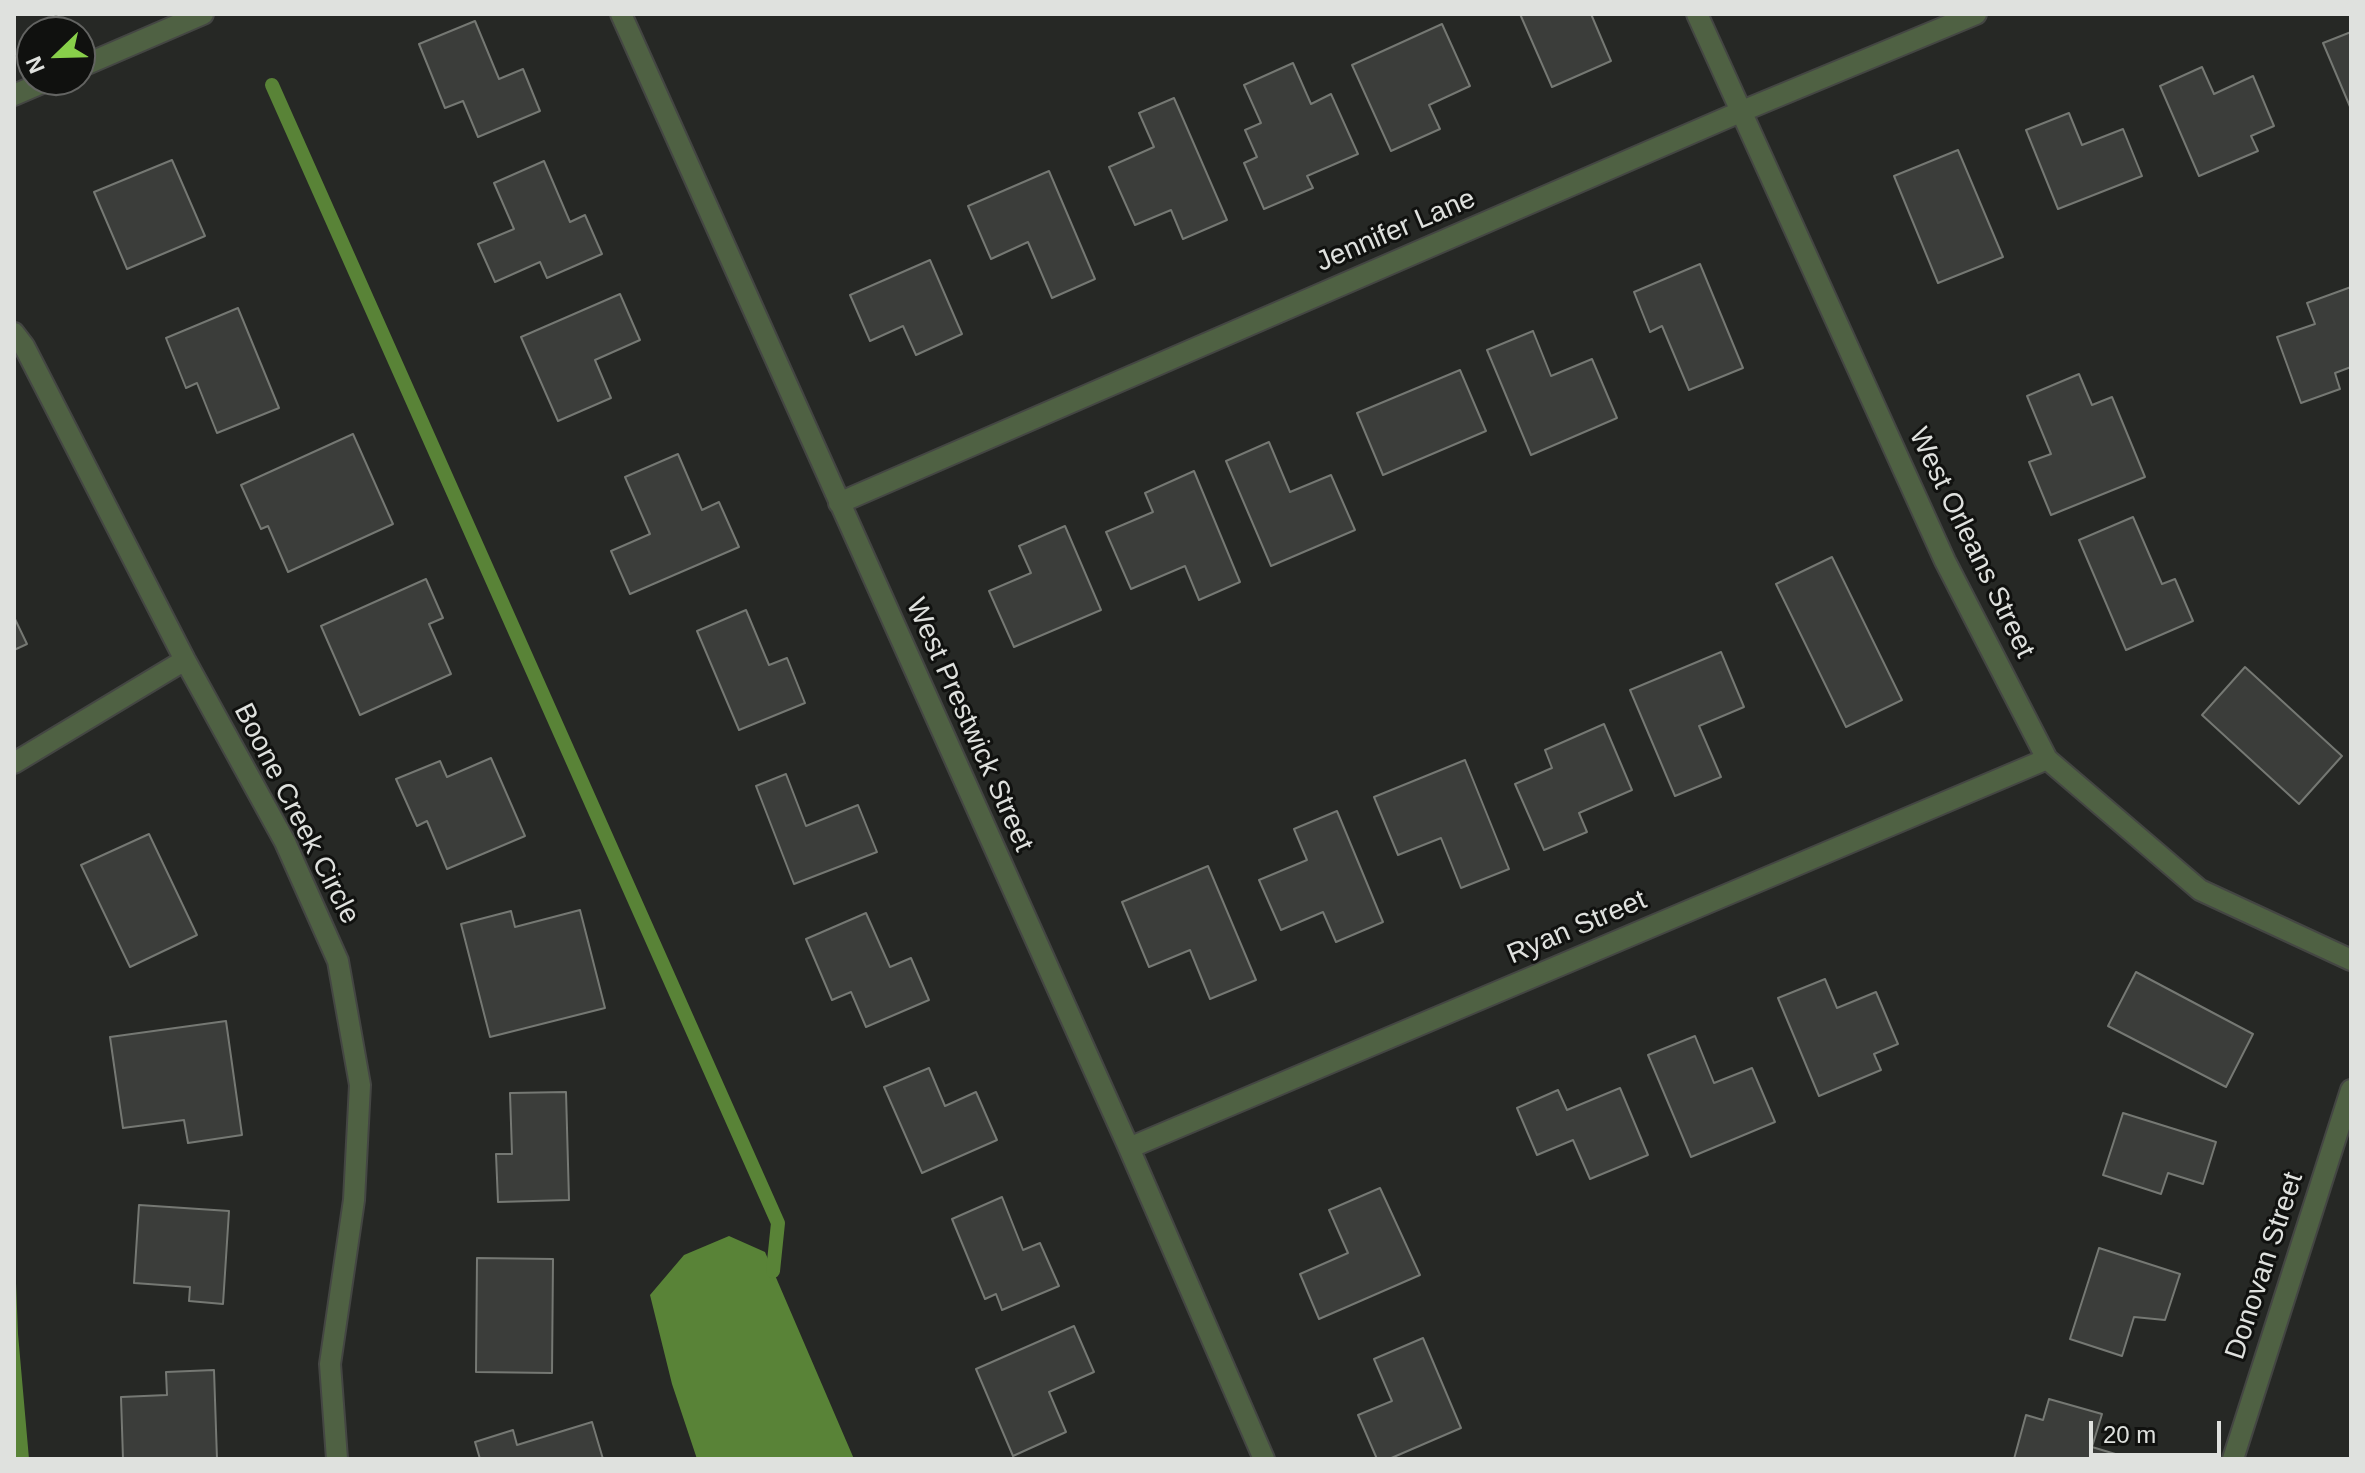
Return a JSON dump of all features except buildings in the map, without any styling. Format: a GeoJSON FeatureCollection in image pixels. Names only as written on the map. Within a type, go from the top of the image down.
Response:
{"type":"FeatureCollection","features":[{"type":"Feature","properties":{"kind":"street"},"geometry":{"type":"LineString","coordinates":[[96,60],[203,14]]}},
{"type":"Feature","properties":{"kind":"street","name":"West Prestwick Street"},"geometry":{"type":"LineString","coordinates":[[621,14],[1129,1148],[1264,1459]]}},
{"type":"Feature","properties":{"kind":"street","name":"West Orleans Street"},"geometry":{"type":"LineString","coordinates":[[1697,14],[1945,561],[2047,759],[2200,890],[2351,960]]}},
{"type":"Feature","properties":{"kind":"street","name":"Jennifer Lane"},"geometry":{"type":"LineString","coordinates":[[839,503],[1740,112],[1976,14]]}},
{"type":"Feature","properties":{"kind":"street","name":"Boone Creek Circle"},"geometry":{"type":"LineString","coordinates":[[14,333],[24,346],[185,660],[285,842],[338,961],[360,1085],[354,1200],[330,1364],[337,1459]]}},
{"type":"Feature","properties":{"kind":"street"},"geometry":{"type":"LineString","coordinates":[[14,763],[185,660]]}},
{"type":"Feature","properties":{"kind":"street","name":"Ryan Street"},"geometry":{"type":"LineString","coordinates":[[1129,1148],[2047,759]]}},
{"type":"Feature","properties":{"kind":"street","name":"Donovan Street"},"geometry":{"type":"LineString","coordinates":[[2233,1459],[2351,1090]]}},
{"type":"Feature","properties":{"kind":"shaded area"},"geometry":{"type":"Polygon","coordinates":[[[14,1232],[18,1334],[29,1459],[14,1459],[14,1232]]]}},
{"type":"Feature","properties":{"kind":"shaded area"},"geometry":{"type":"Polygon","coordinates":[[[729,1236],[765,1252],[854,1459],[697,1459],[672,1384],[650,1295],[684,1255],[729,1236]]]}},
{"type":"Feature","properties":{"kind":"waterway"},"geometry":{"type":"LineString","coordinates":[[272,85],[778,1223],[773,1271]]}}]}
